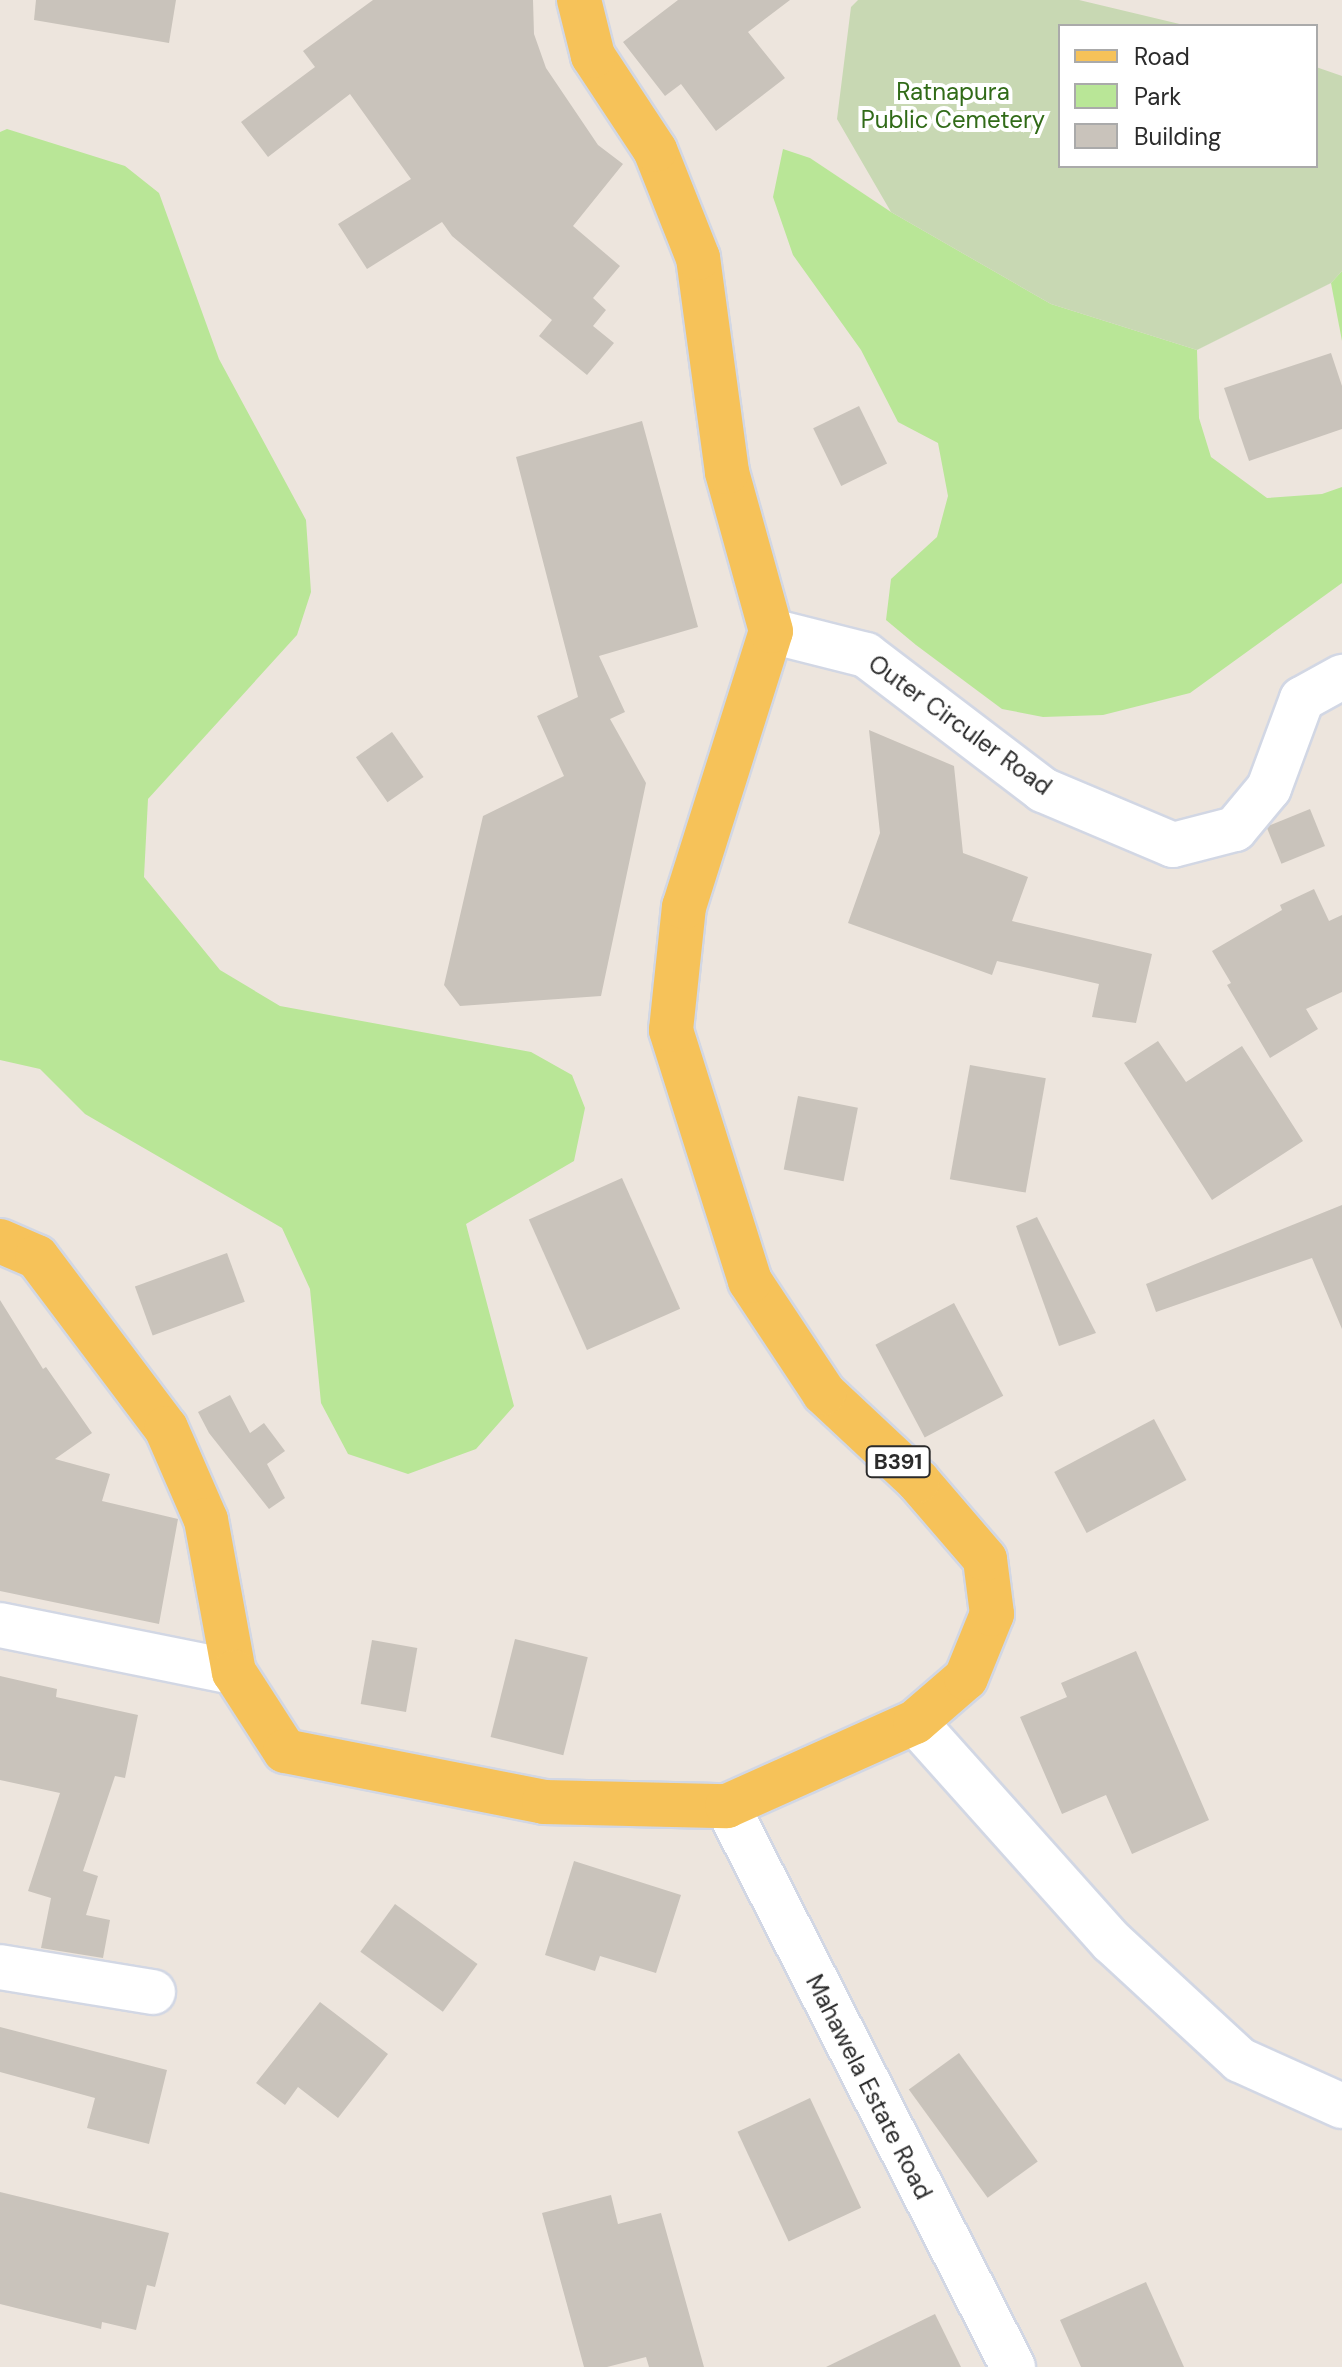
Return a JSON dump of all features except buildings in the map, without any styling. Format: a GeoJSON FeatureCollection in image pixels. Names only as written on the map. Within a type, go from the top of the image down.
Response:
{"type":"FeatureCollection","features":[{"type":"Feature","properties":{"kind":"main road"},"geometry":{"type":"LineString","coordinates":[[579,0],[593,56],[655,150],[698,258],[727,472],[771,631]]}},
{"type":"Feature","properties":{"kind":"main road","name":"B391"},"geometry":{"type":"LineString","coordinates":[[0,1241],[37,1257],[166,1428],[206,1520],[234,1672],[285,1751],[544,1802],[727,1806],[915,1722],[966,1678],[992,1614],[985,1559],[918,1481],[824,1393],[750,1281],[671,1030],[684,907],[771,631]]}},
{"type":"Feature","properties":{"kind":"street","name":"Outer Circuler Road"},"geometry":{"type":"LineString","coordinates":[[771,631],[866,655],[1043,790],[1173,845],[1235,829],[1269,788],[1302,699],[1342,677]]}},
{"type":"Feature","properties":{"kind":"street"},"geometry":{"type":"LineString","coordinates":[[0,1625],[234,1672]]}},
{"type":"Feature","properties":{"kind":"street"},"geometry":{"type":"LineString","coordinates":[[915,1722],[1112,1942],[1240,2060],[1342,2106]]}},
{"type":"Feature","properties":{"kind":"street","name":"Mahawela Estate Road"},"geometry":{"type":"LineString","coordinates":[[727,1806],[1013,2367]]}},
{"type":"Feature","properties":{"kind":"street"},"geometry":{"type":"LineString","coordinates":[[0,1967],[153,1992]]}},
{"type":"Feature","properties":{"kind":"green space","name":"Ratnapura Public Cemetery"},"geometry":{"type":"Polygon","coordinates":[[[858,0],[1079,0],[1180,24],[1058,24],[1058,168],[1318,168],[1318,68],[1342,76],[1342,271],[1331,283],[1197,350],[1051,304],[891,212],[837,119],[851,7],[858,0]]]}},
{"type":"Feature","properties":{"kind":"green space"},"geometry":{"type":"Polygon","coordinates":[[[7,129],[125,166],[159,193],[219,359],[306,520],[311,592],[297,635],[148,799],[144,877],[220,970],[280,1006],[531,1052],[572,1075],[585,1108],[574,1161],[466,1224],[514,1406],[476,1449],[408,1474],[348,1454],[321,1403],[310,1289],[282,1228],[85,1114],[40,1069],[0,1060],[0,132],[7,129]]]}},
{"type":"Feature","properties":{"kind":"green space"},"geometry":{"type":"Polygon","coordinates":[[[783,149],[810,158],[891,212],[1051,304],[1197,350],[1199,418],[1211,457],[1267,498],[1322,494],[1342,487],[1342,583],[1190,693],[1103,715],[1043,717],[1002,709],[916,645],[886,620],[891,579],[937,537],[948,496],[938,443],[898,422],[861,350],[793,255],[773,197],[783,149]]]}},
{"type":"Feature","properties":{"kind":"green space"},"geometry":{"type":"Polygon","coordinates":[[[1342,271],[1342,341],[1331,283],[1342,271]]]}}]}
